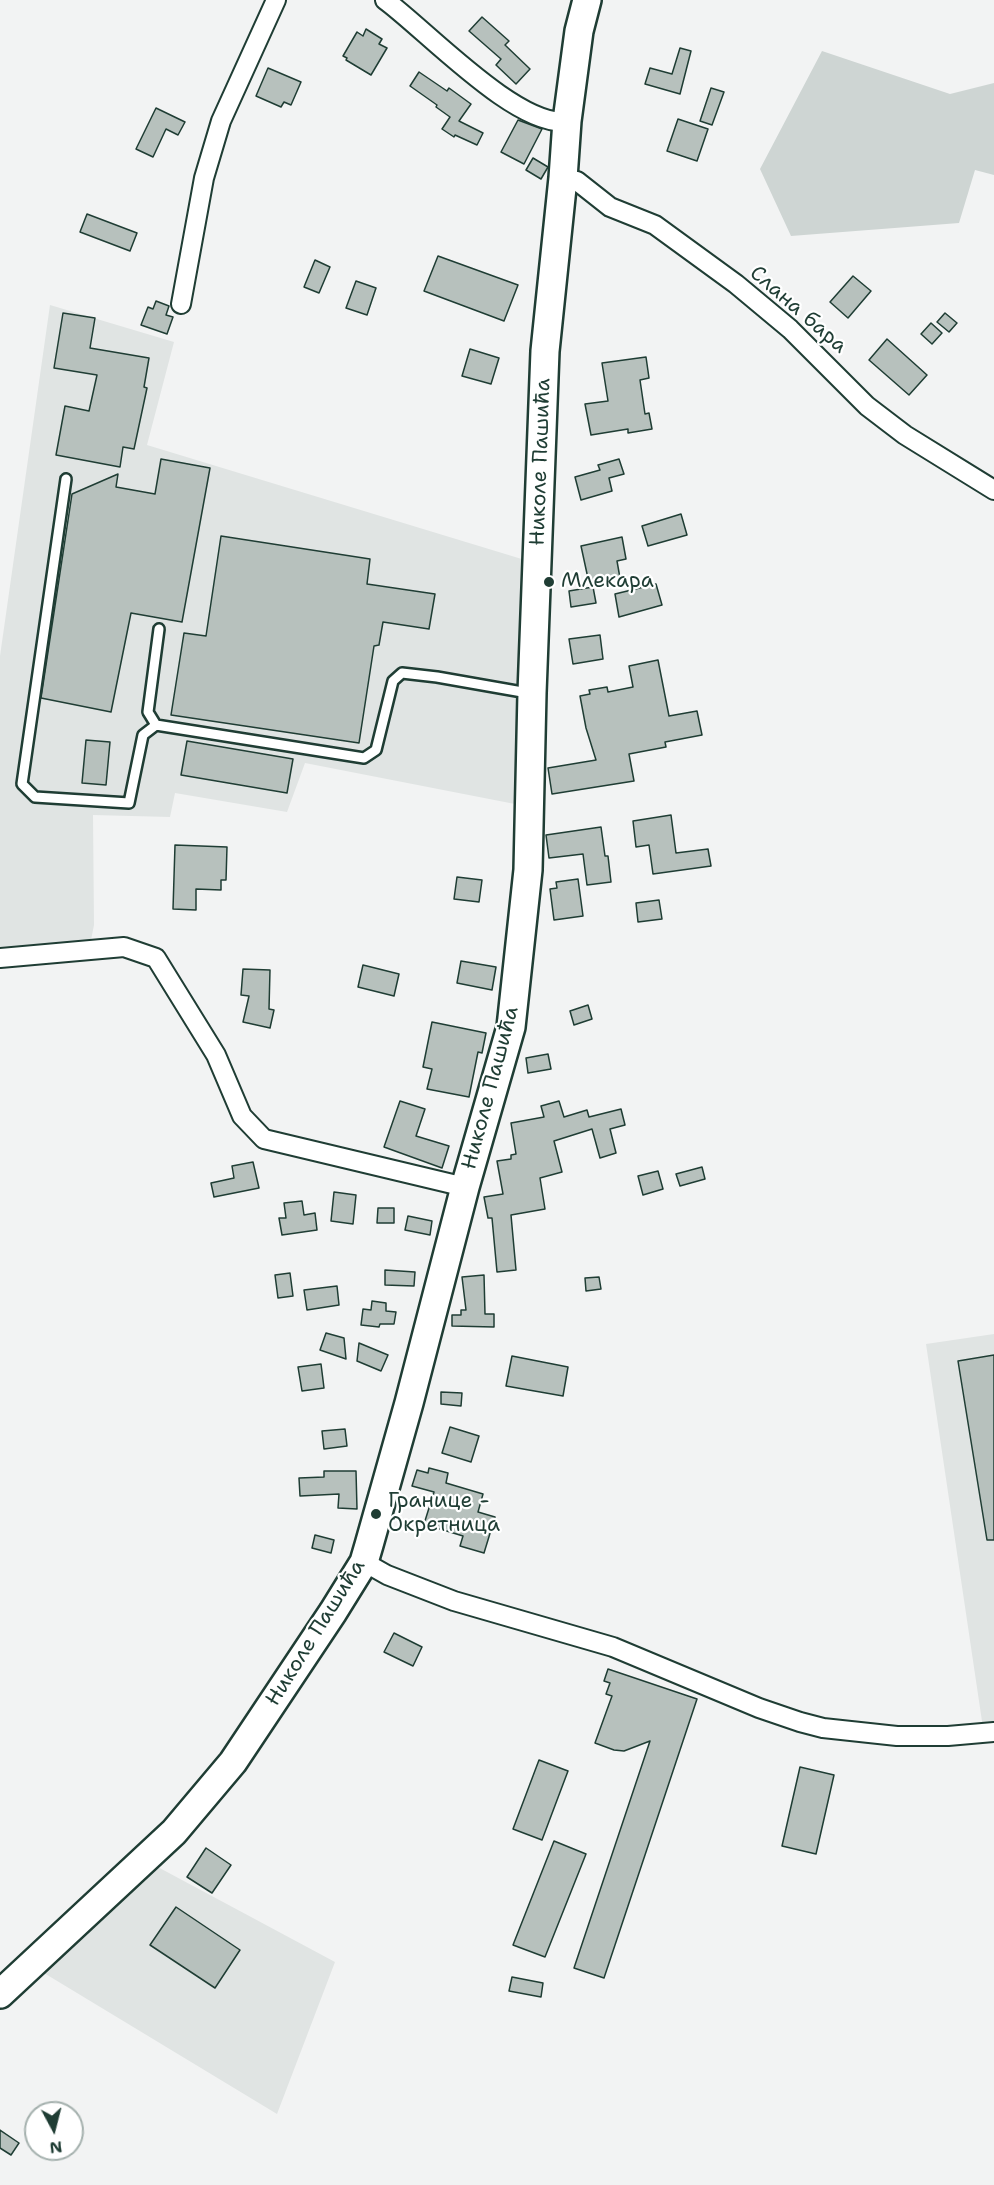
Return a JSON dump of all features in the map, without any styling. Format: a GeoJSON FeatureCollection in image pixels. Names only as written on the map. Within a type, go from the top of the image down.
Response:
{"type":"FeatureCollection","features":[{"type":"Feature","properties":{"kind":"street"},"geometry":{"type":"LineString","coordinates":[[181,304],[204,178],[221,122],[276,0]]}},
{"type":"Feature","properties":{"kind":"street"},"geometry":{"type":"LineString","coordinates":[[385,0],[501,95],[542,119],[552,122],[567,121]]}},
{"type":"Feature","properties":{"kind":"street","name":"Николе Пашића"},"geometry":{"type":"LineString","coordinates":[[0,1994],[174,1832],[233,1762],[333,1612],[363,1562],[410,1403],[465,1187],[511,1027],[528,870],[545,351],[567,121],[579,31],[587,0]]}},
{"type":"Feature","properties":{"kind":"street","name":"Слана бара"},"geometry":{"type":"LineString","coordinates":[[563,178],[577,181],[610,207],[655,225],[736,284],[790,328],[867,406],[904,435],[994,490]]}},
{"type":"Feature","properties":{"kind":"street"},"geometry":{"type":"LineString","coordinates":[[0,958],[124,947],[156,958],[216,1055],[243,1116],[264,1139],[465,1187]]}},
{"type":"Feature","properties":{"kind":"street"},"geometry":{"type":"LineString","coordinates":[[363,1562],[387,1575],[454,1601],[613,1647],[759,1708],[800,1722],[823,1728],[897,1736],[948,1736],[994,1732]]}},
{"type":"Feature","properties":{"kind":"lane"},"geometry":{"type":"LineString","coordinates":[[66,479],[22,784],[35,797],[129,803],[143,735],[156,725],[364,758],[376,750],[393,681],[402,673],[532,693]]}},
{"type":"Feature","properties":{"kind":"lane"},"geometry":{"type":"LineString","coordinates":[[156,725],[148,712],[159,629]]}},
{"type":"Feature","properties":{"kind":"shaded area"},"geometry":{"type":"Polygon","coordinates":[[[822,51],[950,94],[994,83],[994,175],[975,170],[959,223],[791,236],[760,169],[822,51]]]}},
{"type":"Feature","properties":{"kind":"shaded area"},"geometry":{"type":"Polygon","coordinates":[[[50,305],[174,342],[147,445],[525,560],[520,805],[305,763],[287,812],[175,793],[170,817],[93,815],[94,925],[91,940],[0,947],[0,656],[50,305]]]}},
{"type":"Feature","properties":{"kind":"shaded area"},"geometry":{"type":"Polygon","coordinates":[[[994,1334],[994,1726],[983,1728],[926,1344],[994,1334]]]}},
{"type":"Feature","properties":{"kind":"shaded area"},"geometry":{"type":"Polygon","coordinates":[[[154,1865],[335,1962],[277,2114],[39,1970],[154,1865]]]}},
{"type":"Feature","properties":{"kind":"building"},"geometry":{"type":"Polygon","coordinates":[[[482,17],[509,41],[505,45],[530,69],[516,84],[496,65],[501,59],[469,31],[482,17]]]}},
{"type":"Feature","properties":{"kind":"building"},"geometry":{"type":"Polygon","coordinates":[[[366,29],[382,39],[379,44],[387,48],[371,75],[343,56],[357,32],[363,36],[366,29]]]}},
{"type":"Feature","properties":{"kind":"building"},"geometry":{"type":"Polygon","coordinates":[[[680,48],[691,51],[680,94],[645,84],[650,68],[672,74],[680,48]]]}},
{"type":"Feature","properties":{"kind":"building"},"geometry":{"type":"Polygon","coordinates":[[[268,68],[301,82],[291,105],[284,102],[281,107],[256,96],[268,68]]]}},
{"type":"Feature","properties":{"kind":"building"},"geometry":{"type":"Polygon","coordinates":[[[419,72],[447,91],[449,88],[471,104],[459,121],[483,133],[477,145],[455,135],[454,137],[442,129],[450,117],[410,86],[419,72]]]}},
{"type":"Feature","properties":{"kind":"building"},"geometry":{"type":"Polygon","coordinates":[[[711,88],[724,92],[712,125],[700,121],[711,88]]]}},
{"type":"Feature","properties":{"kind":"building"},"geometry":{"type":"Polygon","coordinates":[[[156,108],[185,122],[178,135],[166,129],[153,157],[136,149],[156,108]]]}},
{"type":"Feature","properties":{"kind":"building"},"geometry":{"type":"Polygon","coordinates":[[[678,119],[708,129],[697,161],[667,151],[678,119]]]}},
{"type":"Feature","properties":{"kind":"building"},"geometry":{"type":"Polygon","coordinates":[[[518,120],[542,129],[524,164],[501,152],[518,120]]]}},
{"type":"Feature","properties":{"kind":"building"},"geometry":{"type":"Polygon","coordinates":[[[533,158],[548,167],[541,179],[526,170],[533,158]]]}},
{"type":"Feature","properties":{"kind":"building"},"geometry":{"type":"Polygon","coordinates":[[[87,214],[137,233],[130,251],[80,232],[87,214]]]}},
{"type":"Feature","properties":{"kind":"building"},"geometry":{"type":"Polygon","coordinates":[[[438,256],[518,285],[504,321],[424,291],[438,256]]]}},
{"type":"Feature","properties":{"kind":"building"},"geometry":{"type":"Polygon","coordinates":[[[315,260],[330,267],[319,293],[304,287],[315,260]]]}},
{"type":"Feature","properties":{"kind":"building"},"geometry":{"type":"Polygon","coordinates":[[[853,276],[871,291],[848,318],[830,302],[853,276]]]}},
{"type":"Feature","properties":{"kind":"building"},"geometry":{"type":"Polygon","coordinates":[[[356,281],[376,288],[367,315],[346,308],[356,281]]]}},
{"type":"Feature","properties":{"kind":"building"},"geometry":{"type":"Polygon","coordinates":[[[156,301],[169,306],[166,315],[173,317],[167,334],[141,325],[148,307],[153,309],[156,301]]]}},
{"type":"Feature","properties":{"kind":"building"},"geometry":{"type":"Polygon","coordinates":[[[63,313],[95,318],[90,348],[149,358],[144,387],[147,388],[134,449],[123,447],[120,467],[56,455],[65,406],[89,411],[97,375],[54,368],[63,313]]]}},
{"type":"Feature","properties":{"kind":"building"},"geometry":{"type":"Polygon","coordinates":[[[945,313],[957,323],[949,332],[937,322],[945,313]]]}},
{"type":"Feature","properties":{"kind":"building"},"geometry":{"type":"Polygon","coordinates":[[[931,323],[942,333],[932,344],[921,334],[931,323]]]}},
{"type":"Feature","properties":{"kind":"building"},"geometry":{"type":"Polygon","coordinates":[[[887,339],[927,375],[909,395],[869,360],[887,339]]]}},
{"type":"Feature","properties":{"kind":"building"},"geometry":{"type":"Polygon","coordinates":[[[470,349],[499,358],[491,384],[462,376],[470,349]]]}},
{"type":"Feature","properties":{"kind":"building"},"geometry":{"type":"Polygon","coordinates":[[[646,357],[649,378],[640,380],[645,414],[649,413],[652,429],[628,433],[628,429],[591,435],[585,404],[608,401],[602,363],[646,357]]]}},
{"type":"Feature","properties":{"kind":"building"},"geometry":{"type":"Polygon","coordinates":[[[161,459],[210,468],[182,622],[131,613],[111,712],[41,698],[72,494],[118,474],[116,487],[155,494],[161,459]]]}},
{"type":"Feature","properties":{"kind":"building"},"geometry":{"type":"Polygon","coordinates":[[[619,459],[624,474],[609,478],[612,491],[581,500],[575,477],[600,470],[598,465],[619,459]]]}},
{"type":"Feature","properties":{"kind":"building"},"geometry":{"type":"Polygon","coordinates":[[[681,514],[687,535],[648,546],[642,526],[681,514]]]}},
{"type":"Feature","properties":{"kind":"building"},"geometry":{"type":"Polygon","coordinates":[[[221,536],[370,559],[367,584],[435,594],[429,629],[383,622],[379,645],[374,646],[359,743],[171,715],[184,633],[206,636],[221,536]]]}},
{"type":"Feature","properties":{"kind":"building"},"geometry":{"type":"Polygon","coordinates":[[[622,537],[626,559],[617,561],[620,578],[589,583],[581,546],[622,537]]]}},
{"type":"Feature","properties":{"kind":"building"},"geometry":{"type":"Polygon","coordinates":[[[656,584],[662,605],[619,617],[615,594],[656,584]]]}},
{"type":"Feature","properties":{"kind":"building"},"geometry":{"type":"Polygon","coordinates":[[[593,587],[596,603],[571,607],[569,591],[593,587]]]}},
{"type":"Feature","properties":{"kind":"building"},"geometry":{"type":"Polygon","coordinates":[[[600,635],[603,659],[573,664],[569,639],[600,635]]]}},
{"type":"Feature","properties":{"kind":"building"},"geometry":{"type":"Polygon","coordinates":[[[658,660],[669,716],[697,711],[702,735],[665,742],[666,747],[629,754],[634,781],[552,794],[548,768],[596,760],[586,728],[580,696],[590,694],[589,690],[607,687],[608,692],[633,687],[629,666],[658,660]]]}},
{"type":"Feature","properties":{"kind":"building"},"geometry":{"type":"Polygon","coordinates":[[[86,740],[110,742],[106,785],[82,783],[86,740]]]}},
{"type":"Feature","properties":{"kind":"building"},"geometry":{"type":"Polygon","coordinates":[[[187,741],[293,759],[287,793],[181,775],[187,741]]]}},
{"type":"Feature","properties":{"kind":"building"},"geometry":{"type":"Polygon","coordinates":[[[671,815],[676,853],[708,849],[711,866],[653,874],[649,845],[636,847],[633,821],[671,815]]]}},
{"type":"Feature","properties":{"kind":"building"},"geometry":{"type":"Polygon","coordinates":[[[601,827],[611,882],[587,885],[583,854],[549,858],[546,835],[601,827]]]}},
{"type":"Feature","properties":{"kind":"building"},"geometry":{"type":"Polygon","coordinates":[[[175,845],[227,847],[226,880],[221,880],[221,890],[196,889],[196,910],[173,909],[175,845]]]}},
{"type":"Feature","properties":{"kind":"building"},"geometry":{"type":"Polygon","coordinates":[[[457,877],[482,880],[479,902],[454,899],[457,877]]]}},
{"type":"Feature","properties":{"kind":"building"},"geometry":{"type":"Polygon","coordinates":[[[578,879],[583,916],[554,920],[550,889],[557,888],[556,882],[578,879]]]}},
{"type":"Feature","properties":{"kind":"building"},"geometry":{"type":"Polygon","coordinates":[[[659,900],[662,919],[638,922],[636,903],[659,900]]]}},
{"type":"Feature","properties":{"kind":"building"},"geometry":{"type":"Polygon","coordinates":[[[461,961],[496,967],[492,990],[457,983],[461,961]]]}},
{"type":"Feature","properties":{"kind":"building"},"geometry":{"type":"Polygon","coordinates":[[[363,965],[399,974],[394,996],[358,987],[363,965]]]}},
{"type":"Feature","properties":{"kind":"building"},"geometry":{"type":"Polygon","coordinates":[[[243,969],[270,970],[269,1009],[274,1010],[270,1028],[243,1022],[249,996],[241,995],[243,969]]]}},
{"type":"Feature","properties":{"kind":"building"},"geometry":{"type":"Polygon","coordinates":[[[588,1005],[592,1019],[574,1025],[570,1011],[588,1005]]]}},
{"type":"Feature","properties":{"kind":"building"},"geometry":{"type":"Polygon","coordinates":[[[432,1022],[486,1033],[482,1053],[478,1052],[469,1097],[427,1089],[432,1069],[423,1067],[432,1022]]]}},
{"type":"Feature","properties":{"kind":"building"},"geometry":{"type":"Polygon","coordinates":[[[548,1054],[551,1069],[528,1073],[526,1058],[548,1054]]]}},
{"type":"Feature","properties":{"kind":"building"},"geometry":{"type":"Polygon","coordinates":[[[400,1101],[425,1109],[416,1136],[449,1146],[442,1168],[384,1147],[400,1101]]]}},
{"type":"Feature","properties":{"kind":"building"},"geometry":{"type":"Polygon","coordinates":[[[559,1101],[564,1117],[587,1110],[589,1117],[621,1109],[625,1125],[610,1129],[616,1153],[600,1158],[592,1129],[554,1141],[562,1172],[540,1178],[545,1209],[511,1215],[516,1270],[497,1272],[492,1218],[488,1218],[484,1197],[503,1194],[497,1161],[511,1159],[511,1155],[516,1154],[511,1123],[544,1117],[541,1106],[559,1101]]]}},
{"type":"Feature","properties":{"kind":"building"},"geometry":{"type":"Polygon","coordinates":[[[253,1162],[259,1188],[214,1197],[211,1183],[234,1178],[232,1166],[253,1162]]]}},
{"type":"Feature","properties":{"kind":"building"},"geometry":{"type":"Polygon","coordinates":[[[702,1167],[705,1179],[680,1186],[676,1174],[702,1167]]]}},
{"type":"Feature","properties":{"kind":"building"},"geometry":{"type":"Polygon","coordinates":[[[658,1171],[663,1189],[643,1195],[638,1176],[658,1171]]]}},
{"type":"Feature","properties":{"kind":"building"},"geometry":{"type":"Polygon","coordinates":[[[334,1192],[356,1195],[353,1224],[331,1221],[334,1192]]]}},
{"type":"Feature","properties":{"kind":"building"},"geometry":{"type":"Polygon","coordinates":[[[302,1201],[304,1215],[315,1213],[317,1230],[282,1235],[279,1218],[286,1218],[284,1203],[302,1201]]]}},
{"type":"Feature","properties":{"kind":"building"},"geometry":{"type":"Polygon","coordinates":[[[378,1208],[394,1208],[394,1223],[377,1223],[378,1208]]]}},
{"type":"Feature","properties":{"kind":"building"},"geometry":{"type":"Polygon","coordinates":[[[408,1216],[432,1221],[430,1235],[405,1230],[408,1216]]]}},
{"type":"Feature","properties":{"kind":"building"},"geometry":{"type":"Polygon","coordinates":[[[385,1270],[415,1272],[414,1286],[385,1285],[385,1270]]]}},
{"type":"Feature","properties":{"kind":"building"},"geometry":{"type":"Polygon","coordinates":[[[290,1273],[293,1296],[278,1298],[275,1275],[290,1273]]]}},
{"type":"Feature","properties":{"kind":"building"},"geometry":{"type":"Polygon","coordinates":[[[484,1275],[485,1314],[494,1314],[494,1327],[452,1326],[452,1315],[461,1315],[461,1310],[466,1310],[462,1277],[484,1275]]]}},
{"type":"Feature","properties":{"kind":"building"},"geometry":{"type":"Polygon","coordinates":[[[599,1277],[601,1289],[586,1291],[585,1278],[599,1277]]]}},
{"type":"Feature","properties":{"kind":"building"},"geometry":{"type":"Polygon","coordinates":[[[337,1286],[339,1305],[307,1310],[304,1290],[337,1286]]]}},
{"type":"Feature","properties":{"kind":"building"},"geometry":{"type":"Polygon","coordinates":[[[372,1301],[386,1303],[386,1311],[396,1312],[394,1324],[380,1324],[379,1327],[361,1325],[363,1309],[371,1310],[372,1301]]]}},
{"type":"Feature","properties":{"kind":"building"},"geometry":{"type":"Polygon","coordinates":[[[326,1333],[344,1338],[346,1359],[320,1350],[326,1333]]]}},
{"type":"Feature","properties":{"kind":"building"},"geometry":{"type":"Polygon","coordinates":[[[359,1343],[388,1355],[381,1371],[357,1361],[359,1343]]]}},
{"type":"Feature","properties":{"kind":"building"},"geometry":{"type":"Polygon","coordinates":[[[994,1355],[994,1540],[987,1540],[958,1361],[994,1355]]]}},
{"type":"Feature","properties":{"kind":"building"},"geometry":{"type":"Polygon","coordinates":[[[512,1356],[568,1367],[563,1396],[506,1386],[512,1356]]]}},
{"type":"Feature","properties":{"kind":"building"},"geometry":{"type":"Polygon","coordinates":[[[321,1364],[324,1388],[302,1391],[298,1367],[321,1364]]]}},
{"type":"Feature","properties":{"kind":"building"},"geometry":{"type":"Polygon","coordinates":[[[441,1392],[462,1393],[461,1406],[441,1404],[441,1392]]]}},
{"type":"Feature","properties":{"kind":"building"},"geometry":{"type":"Polygon","coordinates":[[[450,1427],[479,1436],[471,1462],[442,1453],[450,1427]]]}},
{"type":"Feature","properties":{"kind":"building"},"geometry":{"type":"Polygon","coordinates":[[[345,1429],[347,1446],[324,1449],[322,1431],[345,1429]]]}},
{"type":"Feature","properties":{"kind":"building"},"geometry":{"type":"Polygon","coordinates":[[[429,1468],[448,1473],[446,1483],[483,1494],[478,1512],[495,1517],[484,1553],[460,1546],[463,1536],[424,1524],[434,1492],[412,1486],[417,1470],[428,1473],[429,1468]]]}},
{"type":"Feature","properties":{"kind":"building"},"geometry":{"type":"Polygon","coordinates":[[[324,1471],[356,1471],[357,1509],[338,1508],[339,1494],[300,1496],[299,1478],[324,1477],[324,1471]]]}},
{"type":"Feature","properties":{"kind":"building"},"geometry":{"type":"Polygon","coordinates":[[[315,1535],[334,1540],[331,1553],[312,1548],[315,1535]]]}},
{"type":"Feature","properties":{"kind":"building"},"geometry":{"type":"Polygon","coordinates":[[[394,1633],[422,1647],[413,1666],[384,1652],[394,1633]]]}},
{"type":"Feature","properties":{"kind":"building"},"geometry":{"type":"Polygon","coordinates":[[[608,1669],[697,1699],[604,1978],[574,1968],[650,1741],[624,1751],[595,1743],[612,1696],[606,1694],[610,1683],[604,1681],[608,1669]]]}},
{"type":"Feature","properties":{"kind":"building"},"geometry":{"type":"Polygon","coordinates":[[[539,1760],[568,1771],[542,1840],[513,1829],[539,1760]]]}},
{"type":"Feature","properties":{"kind":"building"},"geometry":{"type":"Polygon","coordinates":[[[800,1767],[834,1775],[816,1854],[782,1846],[800,1767]]]}},
{"type":"Feature","properties":{"kind":"building"},"geometry":{"type":"Polygon","coordinates":[[[554,1841],[586,1854],[545,1957],[513,1945],[554,1841]]]}},
{"type":"Feature","properties":{"kind":"building"},"geometry":{"type":"Polygon","coordinates":[[[206,1848],[231,1865],[212,1893],[187,1877],[206,1848]]]}},
{"type":"Feature","properties":{"kind":"building"},"geometry":{"type":"Polygon","coordinates":[[[176,1907],[240,1950],[215,1988],[150,1945],[176,1907]]]}},
{"type":"Feature","properties":{"kind":"building"},"geometry":{"type":"Polygon","coordinates":[[[512,1977],[543,1983],[541,1997],[509,1991],[512,1977]]]}},
{"type":"Feature","properties":{"kind":"building"},"geometry":{"type":"Polygon","coordinates":[[[0,2130],[19,2143],[11,2155],[0,2148],[0,2130]]]}},
{"type":"Feature","properties":{"kind":"place","name":"Млекара"},"geometry":{"type":"Point","coordinates":[549,582]}},
{"type":"Feature","properties":{"kind":"place","name":"Границе - Окретница"},"geometry":{"type":"Point","coordinates":[376,1514]}}]}
